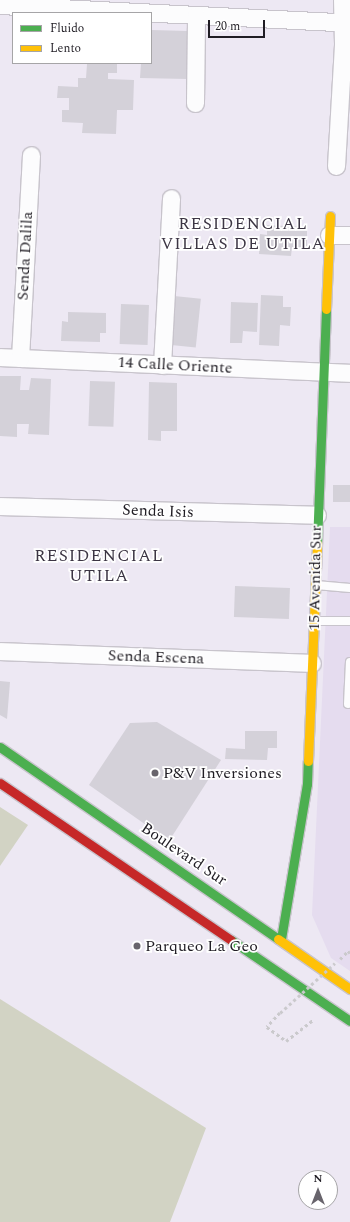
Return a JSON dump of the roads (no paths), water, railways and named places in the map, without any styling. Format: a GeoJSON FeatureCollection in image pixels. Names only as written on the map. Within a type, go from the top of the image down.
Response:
{"type":"FeatureCollection","features":[{"type":"Feature","properties":{"kind":"main road","name":"15 Avenida Sur"},"geometry":{"type":"LineString","coordinates":[[281,939],[308,784],[315,621],[322,372],[330,216]]}},
{"type":"Feature","properties":{"kind":"main road","name":"Boulevard Sur"},"geometry":{"type":"LineString","coordinates":[[0,747],[281,939],[350,988]]}},
{"type":"Feature","properties":{"kind":"main road"},"geometry":{"type":"LineString","coordinates":[[0,783],[350,1021]]}},
{"type":"Feature","properties":{"kind":"street"},"geometry":{"type":"LineString","coordinates":[[336,166],[347,22],[342,0]]}},
{"type":"Feature","properties":{"kind":"street"},"geometry":{"type":"LineString","coordinates":[[0,5],[69,7],[140,12]]}},
{"type":"Feature","properties":{"kind":"street"},"geometry":{"type":"LineString","coordinates":[[152,13],[347,22]]}},
{"type":"Feature","properties":{"kind":"street"},"geometry":{"type":"LineString","coordinates":[[195,103],[196,16]]}},
{"type":"Feature","properties":{"kind":"street","name":"Senda Dalila"},"geometry":{"type":"LineString","coordinates":[[20,358],[31,155]]}},
{"type":"Feature","properties":{"kind":"street"},"geometry":{"type":"LineString","coordinates":[[162,365],[171,198]]}},
{"type":"Feature","properties":{"kind":"street"},"geometry":{"type":"LineString","coordinates":[[329,235],[350,235]]}},
{"type":"Feature","properties":{"kind":"street","name":"14 Calle Oriente"},"geometry":{"type":"LineString","coordinates":[[0,357],[350,373]]}},
{"type":"Feature","properties":{"kind":"street","name":"Senda Isis"},"geometry":{"type":"LineString","coordinates":[[0,506],[317,516]]}},
{"type":"Feature","properties":{"kind":"street","name":"Senda Escena"},"geometry":{"type":"LineString","coordinates":[[0,651],[312,663]]}},
{"type":"Feature","properties":{"kind":"lane"},"geometry":{"type":"LineString","coordinates":[[316,586],[350,588]]}},
{"type":"Feature","properties":{"kind":"lane"},"geometry":{"type":"LineString","coordinates":[[315,621],[350,621]]}},
{"type":"Feature","properties":{"kind":"lane"},"geometry":{"type":"LineString","coordinates":[[348,704],[350,662]]}},
{"type":"Feature","properties":{"kind":"place","name":"P&V Inversiones"},"geometry":{"type":"Point","coordinates":[155,773]}},
{"type":"Feature","properties":{"kind":"place","name":"Parqueo La Geo"},"geometry":{"type":"Point","coordinates":[137,946]}},
{"type":"Feature","properties":{"kind":"district","name":"RESIDENCIAL VILLAS DE UTILA"},"geometry":{"type":"Point","coordinates":[243,235]}},
{"type":"Feature","properties":{"kind":"district","name":"RESIDENCIAL UTILA"},"geometry":{"type":"Point","coordinates":[99,567]}}]}
